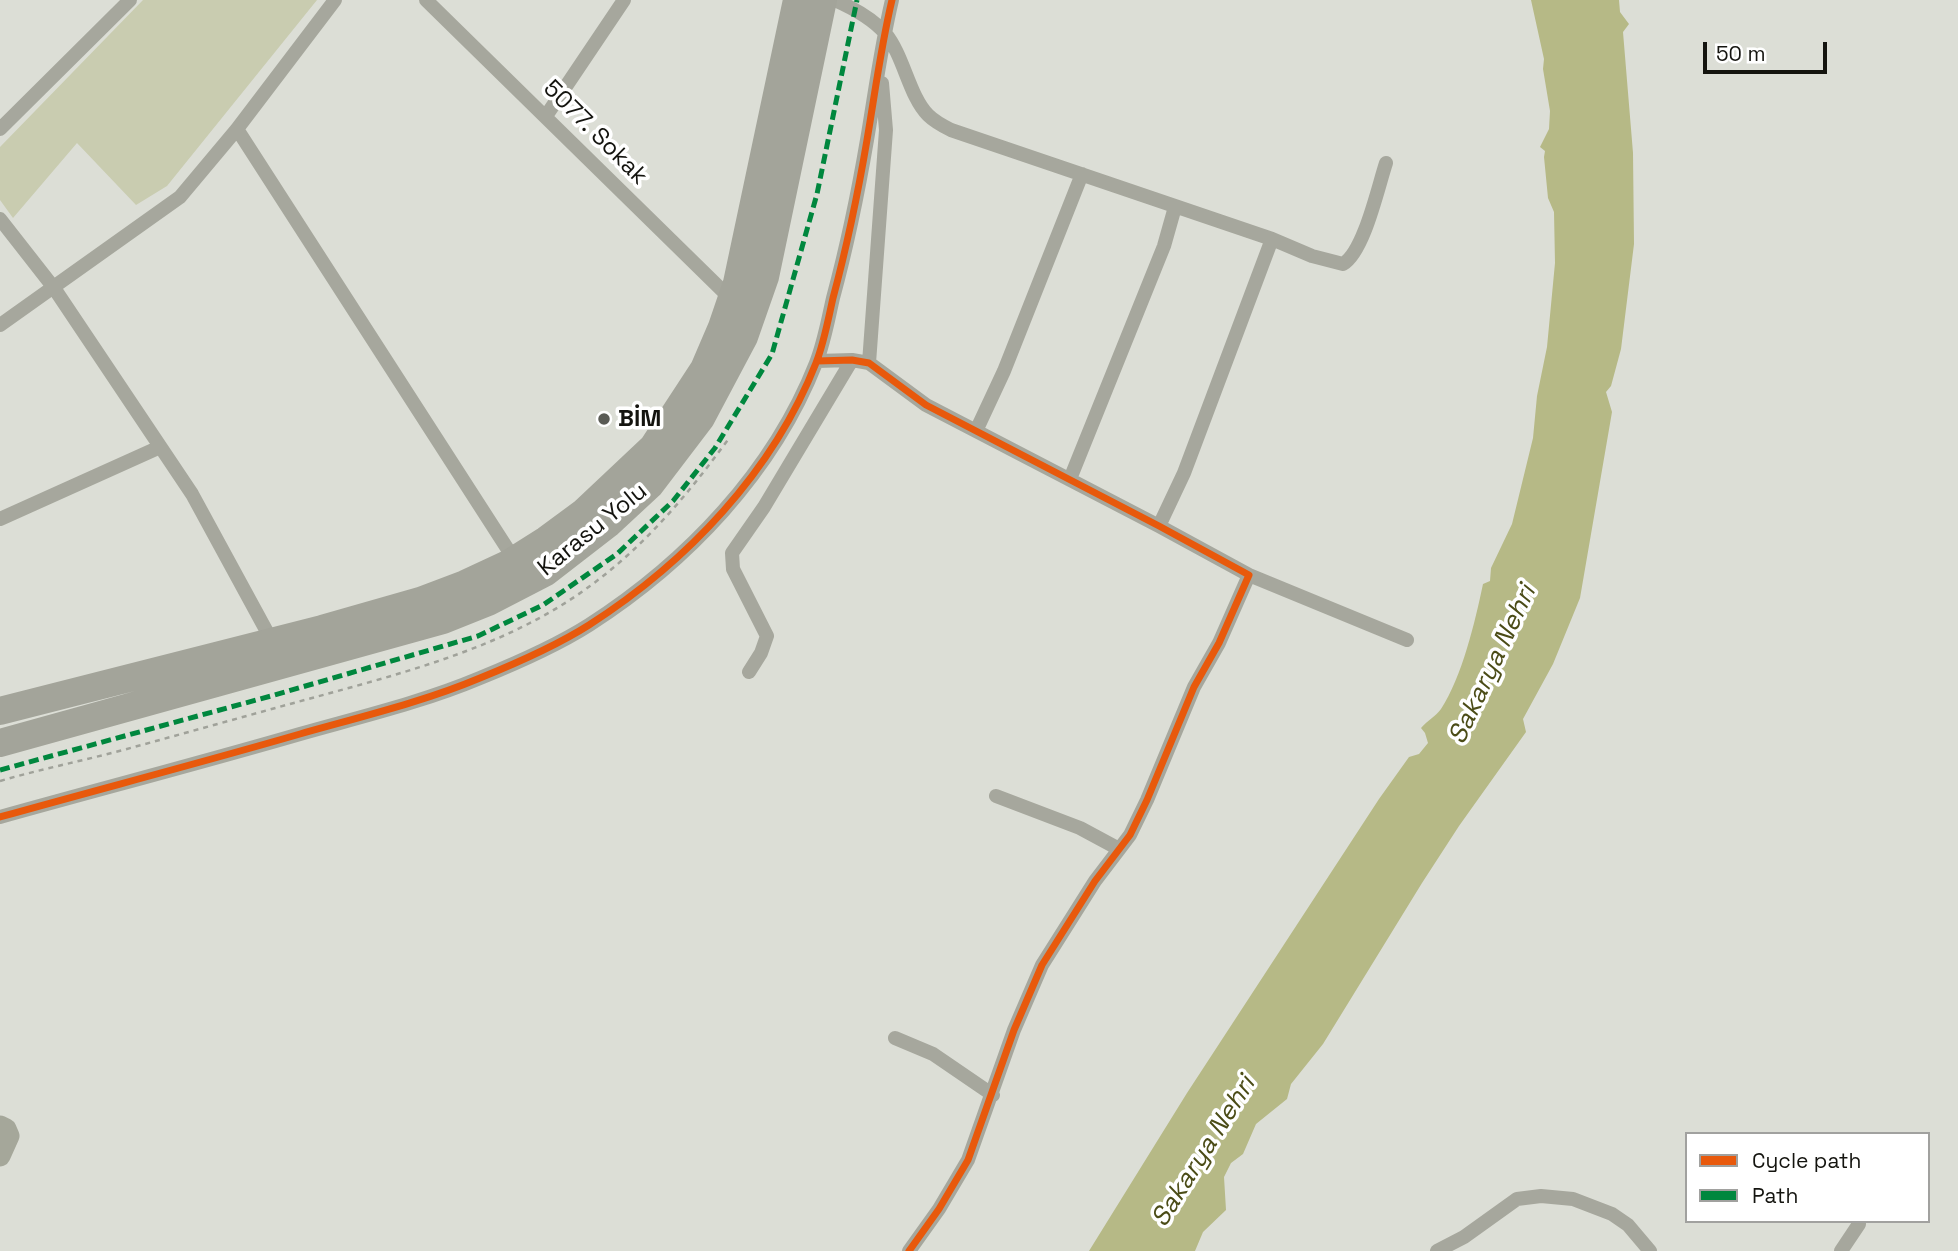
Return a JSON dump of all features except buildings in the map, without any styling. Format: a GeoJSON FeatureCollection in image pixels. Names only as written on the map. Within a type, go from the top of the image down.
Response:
{"type":"FeatureCollection","features":[{"type":"Feature","properties":{"kind":"highway","name":"Karasu Yolu"},"geometry":{"type":"LineString","coordinates":[[0,711],[420,601],[465,584],[514,559],[584,512],[653,447],[704,369],[737,283],[797,0]]}},
{"type":"Feature","properties":{"kind":"highway","name":"Karasu Yolu"},"geometry":{"type":"LineString","coordinates":[[0,743],[443,620],[546,572],[608,524],[650,485],[701,418],[744,337],[765,277],[823,0]]}},
{"type":"Feature","properties":{"kind":"street"},"geometry":{"type":"LineString","coordinates":[[0,129],[130,0]]}},
{"type":"Feature","properties":{"kind":"street"},"geometry":{"type":"LineString","coordinates":[[0,325],[180,197],[237,129],[335,0]]}},
{"type":"Feature","properties":{"kind":"street","name":"5077. Sokak"},"geometry":{"type":"LineString","coordinates":[[426,0],[731,299]]}},
{"type":"Feature","properties":{"kind":"street"},"geometry":{"type":"LineString","coordinates":[[546,116],[624,0]]}},
{"type":"Feature","properties":{"kind":"street"},"geometry":{"type":"LineString","coordinates":[[835,0],[857,10],[884,32],[899,55],[922,108],[933,119],[951,130],[1272,239],[1312,256],[1346,263],[1352,257],[1361,239],[1385,163]]}},
{"type":"Feature","properties":{"kind":"street"},"geometry":{"type":"LineString","coordinates":[[0,817],[211,760],[477,680],[588,626],[637,591],[673,560],[743,491],[783,429],[817,361],[840,271],[892,0]]}},
{"type":"Feature","properties":{"kind":"street"},"geometry":{"type":"LineString","coordinates":[[869,363],[886,130],[880,61]]}},
{"type":"Feature","properties":{"kind":"street"},"geometry":{"type":"LineString","coordinates":[[237,129],[514,559]]}},
{"type":"Feature","properties":{"kind":"street"},"geometry":{"type":"LineString","coordinates":[[976,431],[1004,371],[1082,174]]}},
{"type":"Feature","properties":{"kind":"street"},"geometry":{"type":"LineString","coordinates":[[1070,479],[1164,246],[1175,208]]}},
{"type":"Feature","properties":{"kind":"street"},"geometry":{"type":"LineString","coordinates":[[0,219],[54,288],[192,494],[272,641]]}},
{"type":"Feature","properties":{"kind":"street"},"geometry":{"type":"LineString","coordinates":[[1159,526],[1184,473],[1272,239]]}},
{"type":"Feature","properties":{"kind":"street"},"geometry":{"type":"LineString","coordinates":[[817,361],[852,360],[869,363],[926,405],[1249,575],[1407,640]]}},
{"type":"Feature","properties":{"kind":"street"},"geometry":{"type":"LineString","coordinates":[[749,672],[761,653],[766,636],[733,569],[732,553],[764,507],[852,360]]}},
{"type":"Feature","properties":{"kind":"street"},"geometry":{"type":"LineString","coordinates":[[0,519],[160,447]]}},
{"type":"Feature","properties":{"kind":"street"},"geometry":{"type":"LineString","coordinates":[[909,1251],[939,1209],[968,1160],[1014,1030],[1042,965],[1074,912],[1130,835],[1194,687],[1219,643],[1249,575]]}},
{"type":"Feature","properties":{"kind":"street"},"geometry":{"type":"LineString","coordinates":[[996,796],[1080,828],[1119,849]]}},
{"type":"Feature","properties":{"kind":"street"},"geometry":{"type":"LineString","coordinates":[[895,1038],[933,1054],[993,1095]]}},
{"type":"Feature","properties":{"kind":"street"},"geometry":{"type":"LineString","coordinates":[[0,1126],[6,1129],[9,1136],[0,1156]]}},
{"type":"Feature","properties":{"kind":"street"},"geometry":{"type":"LineString","coordinates":[[1437,1251],[1464,1237],[1517,1199],[1541,1196],[1573,1199],[1612,1214],[1628,1225],[1650,1251]]}},
{"type":"Feature","properties":{"kind":"street"},"geometry":{"type":"LineString","coordinates":[[1841,1251],[1859,1224]]}},
{"type":"Feature","properties":{"kind":"shaded area"},"geometry":{"type":"Polygon","coordinates":[[[143,0],[317,0],[167,186],[136,205],[77,143],[13,218],[0,200],[0,147],[143,0]]]}},
{"type":"Feature","properties":{"kind":"water","name":"Sakarya Nehri"},"geometry":{"type":"Polygon","coordinates":[[[1531,0],[1619,0],[1620,12],[1629,24],[1623,32],[1633,153],[1634,244],[1621,349],[1611,386],[1606,392],[1612,412],[1580,598],[1553,664],[1523,719],[1526,732],[1459,826],[1323,1044],[1291,1084],[1287,1099],[1256,1124],[1243,1154],[1231,1163],[1224,1177],[1226,1210],[1203,1232],[1195,1251],[1089,1251],[1187,1093],[1379,799],[1409,757],[1419,754],[1428,743],[1421,728],[1437,714],[1449,696],[1472,632],[1483,584],[1490,581],[1491,568],[1512,524],[1533,438],[1537,396],[1547,347],[1555,263],[1554,212],[1548,198],[1545,151],[1540,147],[1549,129],[1550,111],[1543,69],[1544,59],[1531,0]]]}},
{"type":"Feature","properties":{"kind":"marked path"},"geometry":{"type":"LineString","coordinates":[[0,770],[478,636],[543,605],[617,554],[673,501],[715,448],[772,354],[817,194],[857,0]]}},
{"type":"Feature","properties":{"kind":"cycle path"},"geometry":{"type":"LineString","coordinates":[[0,817],[414,702],[458,687],[536,654],[589,625],[660,573],[693,543],[751,477],[776,441],[798,403],[819,355],[856,200],[892,0]]}},
{"type":"Feature","properties":{"kind":"cycle path"},"geometry":{"type":"LineString","coordinates":[[817,361],[852,360],[869,363],[926,405],[1249,575],[1219,643],[1194,687],[1130,835],[1095,881],[1042,965],[1014,1030],[968,1160],[939,1209],[909,1251]]}},
{"type":"Feature","properties":{"kind":"place","name":"BİM"},"geometry":{"type":"Point","coordinates":[604,419]}}]}
